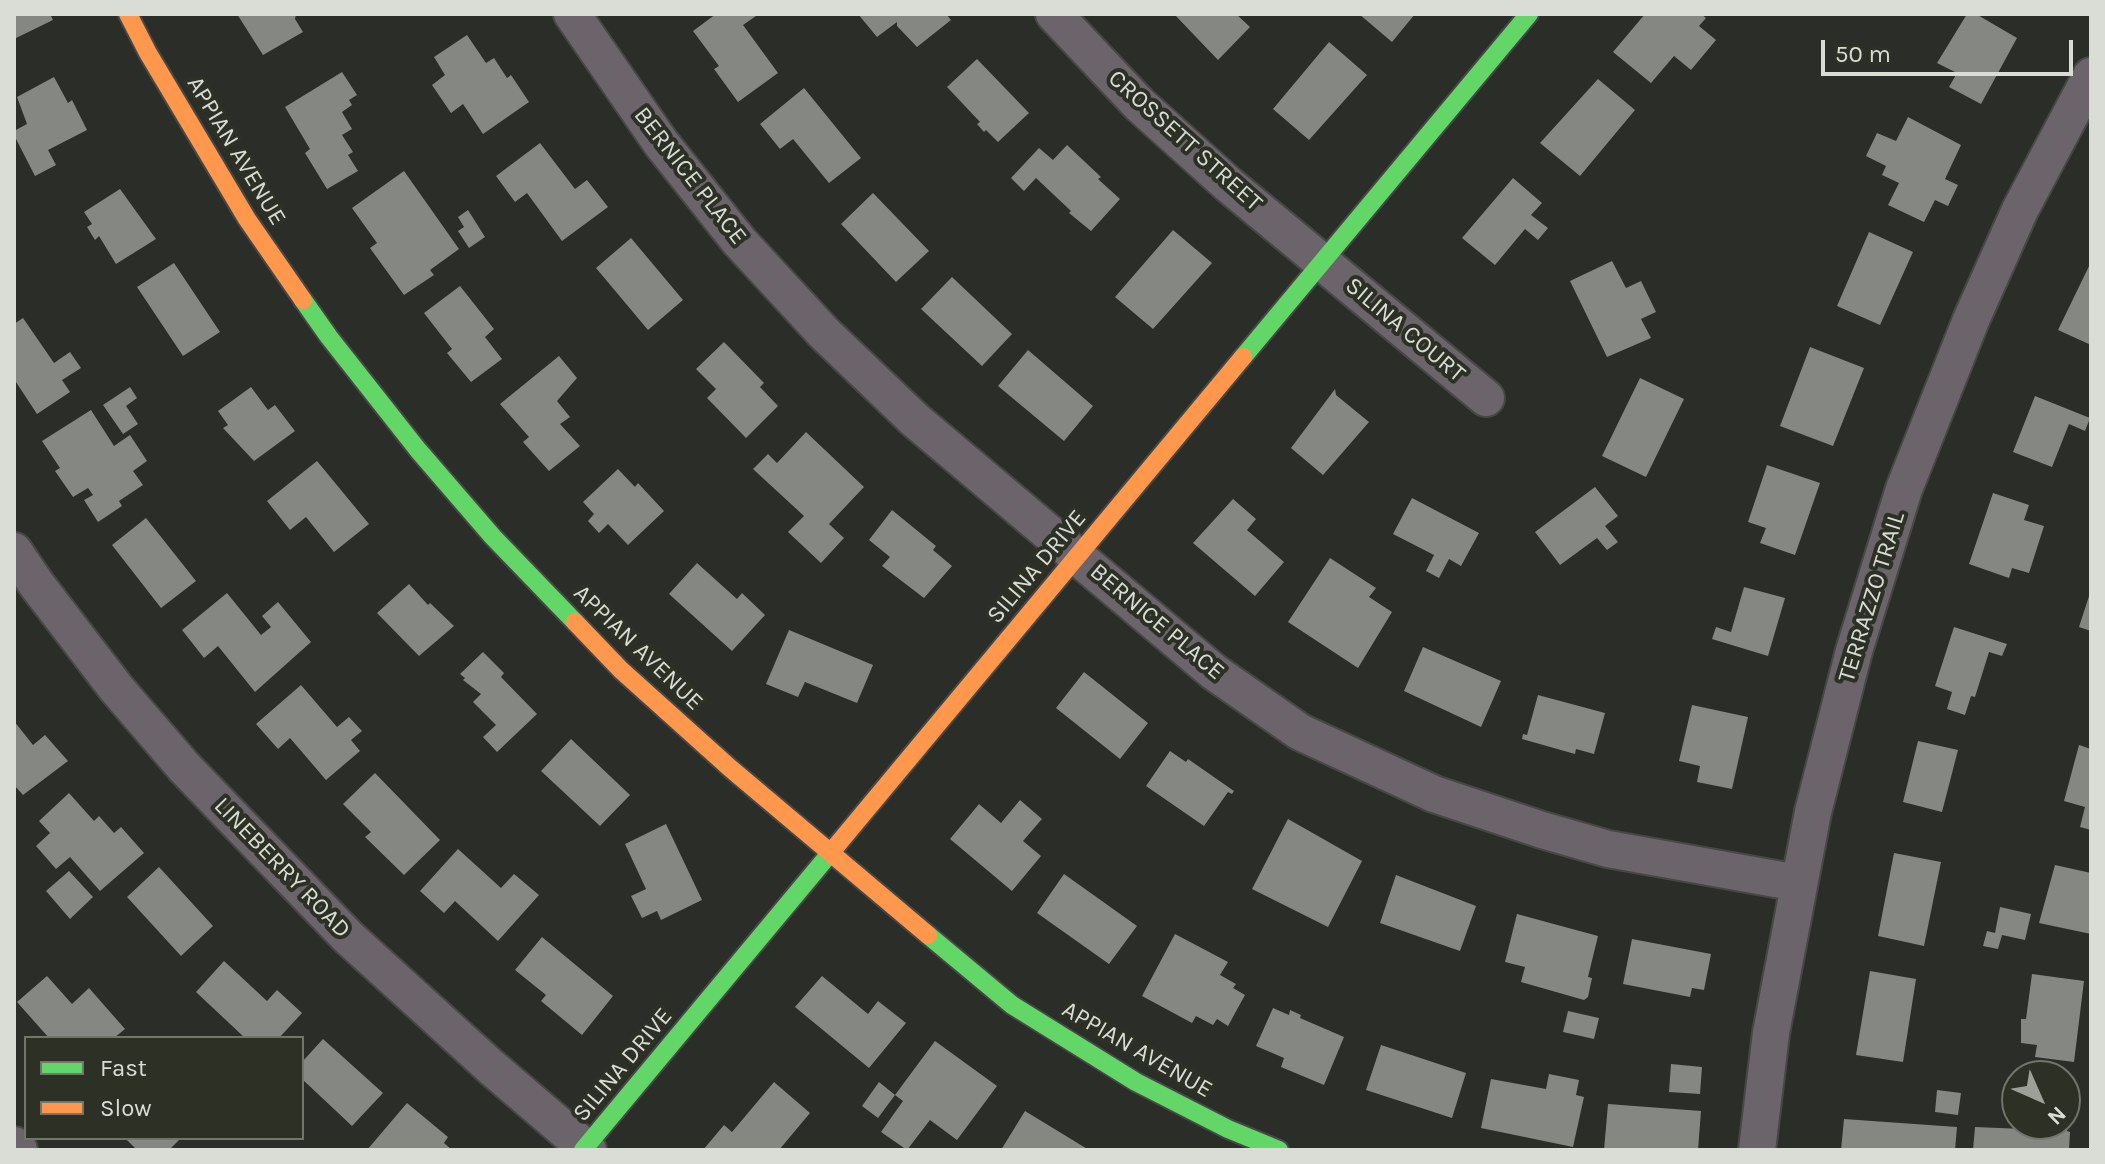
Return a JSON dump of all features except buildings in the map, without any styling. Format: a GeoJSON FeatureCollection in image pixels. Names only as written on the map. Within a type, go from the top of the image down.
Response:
{"type":"FeatureCollection","features":[{"type":"Feature","properties":{"kind":"street","name":"APPIAN AVENUE"},"geometry":{"type":"LineString","coordinates":[[128,14],[247,219],[329,337],[418,450],[493,537],[621,670],[730,768],[1012,1005],[1136,1082],[1228,1129],[1279,1150]]}},
{"type":"Feature","properties":{"kind":"street","name":"BERNICE PLACE"},"geometry":{"type":"LineString","coordinates":[[572,14],[661,143],[739,241],[824,333],[915,420],[1214,672],[1300,732],[1434,794],[1608,849],[1798,883]]}},
{"type":"Feature","properties":{"kind":"street","name":"CROSSETT STREET"},"geometry":{"type":"LineString","coordinates":[[1054,14],[1139,104],[1229,185],[1323,262]]}},
{"type":"Feature","properties":{"kind":"street","name":"SILINA DRIVE"},"geometry":{"type":"LineString","coordinates":[[586,1149],[1529,14]]}},
{"type":"Feature","properties":{"kind":"street","name":"TERRAZZO TRAIL"},"geometry":{"type":"LineString","coordinates":[[1757,1150],[1771,1033],[1813,812],[1854,651],[1904,489],[1971,320],[2020,210],[2091,76]]}},
{"type":"Feature","properties":{"kind":"street","name":"SILINA COURT"},"geometry":{"type":"LineString","coordinates":[[1323,262],[1486,398]]}},
{"type":"Feature","properties":{"kind":"street","name":"LINEBERRY ROAD"},"geometry":{"type":"LineString","coordinates":[[14,551],[116,688],[194,779],[348,937],[586,1149]]}},
{"type":"Feature","properties":{"kind":"street"},"geometry":{"type":"LineString","coordinates":[[14,1145],[19,1150]]}},
{"type":"Feature","properties":{"kind":"traffic: fast"},"geometry":{"type":"LineString","coordinates":[[1243,357],[1529,14]]}},
{"type":"Feature","properties":{"kind":"traffic: fast"},"geometry":{"type":"LineString","coordinates":[[303,300],[418,450],[493,537],[575,622]]}},
{"type":"Feature","properties":{"kind":"traffic: fast"},"geometry":{"type":"LineString","coordinates":[[583,1150],[837,845]]}},
{"type":"Feature","properties":{"kind":"traffic: fast"},"geometry":{"type":"LineString","coordinates":[[928,935],[1012,1005],[1136,1082],[1228,1129],[1279,1150]]}},
{"type":"Feature","properties":{"kind":"traffic: slow"},"geometry":{"type":"LineString","coordinates":[[128,14],[247,219],[303,300]]}},
{"type":"Feature","properties":{"kind":"traffic: slow"},"geometry":{"type":"LineString","coordinates":[[837,845],[1243,357]]}},
{"type":"Feature","properties":{"kind":"traffic: slow"},"geometry":{"type":"LineString","coordinates":[[575,622],[621,670],[730,768],[928,935]]}}]}
